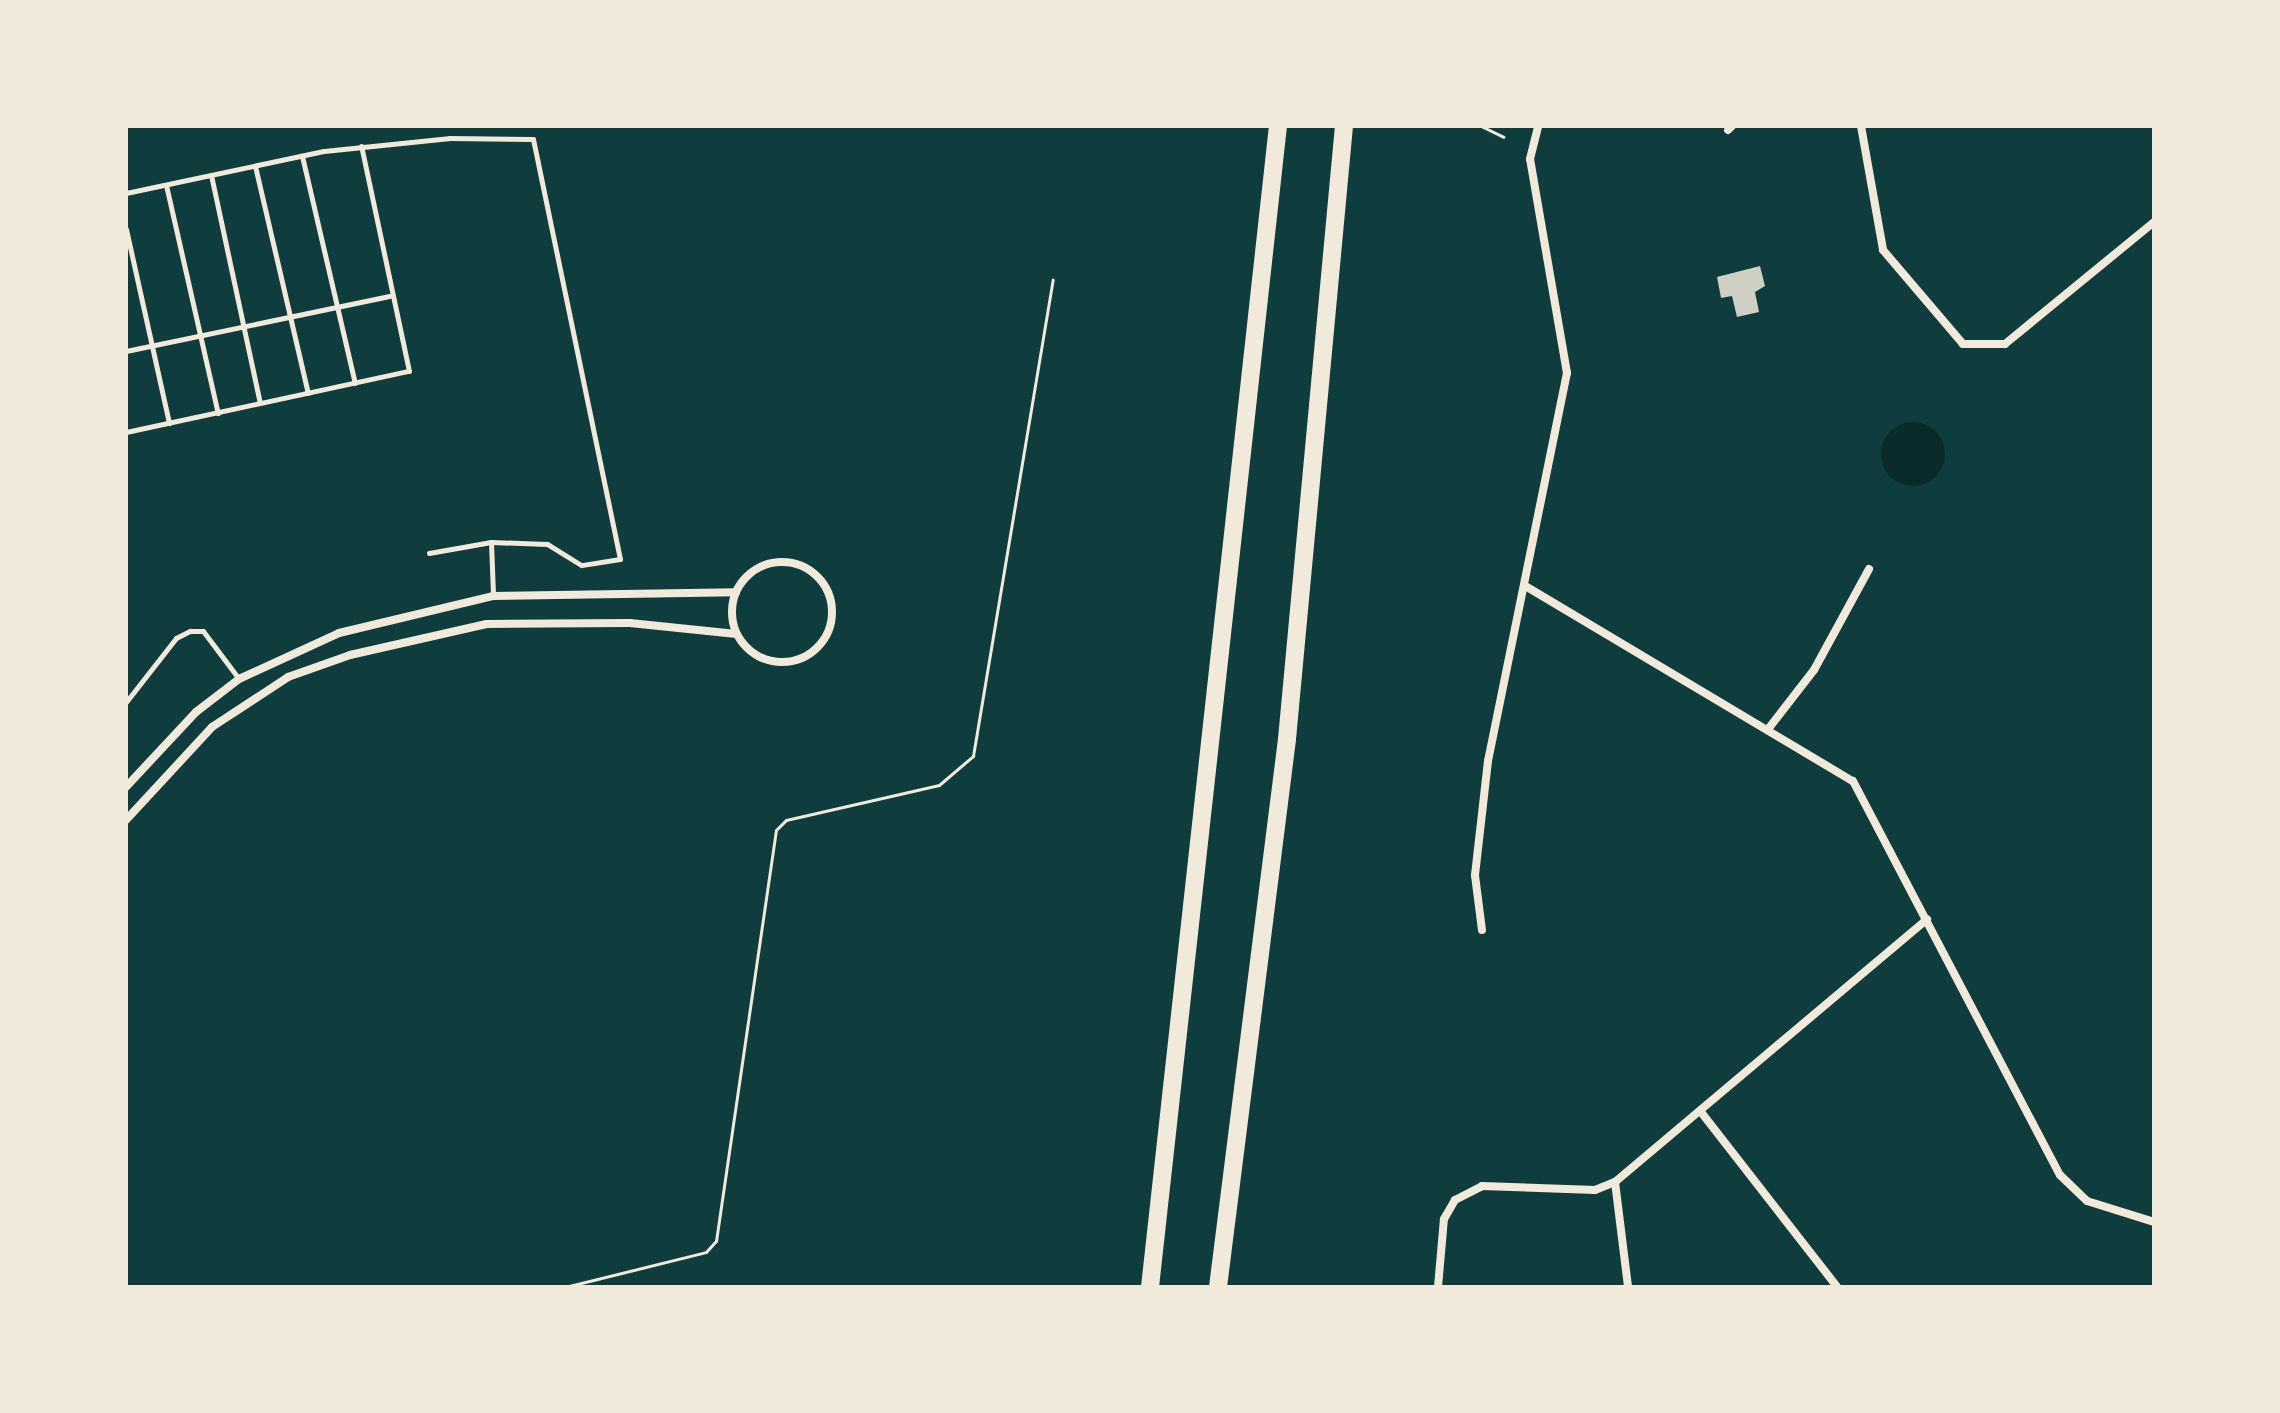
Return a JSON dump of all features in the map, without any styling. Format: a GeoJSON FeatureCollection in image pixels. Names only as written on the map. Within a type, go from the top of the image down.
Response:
{"type":"FeatureCollection","features":[{"type":"Feature","properties":{"kind":"highway"},"geometry":{"type":"LineString","coordinates":[[1150,1287],[1278,126]]}},
{"type":"Feature","properties":{"kind":"highway"},"geometry":{"type":"LineString","coordinates":[[1218,1287],[1287,739],[1344,126]]}},
{"type":"Feature","properties":{"kind":"street"},"geometry":{"type":"LineString","coordinates":[[1482,930],[1475,875],[1488,761],[1527,587],[1567,373],[1530,159],[1538,126]]}},
{"type":"Feature","properties":{"kind":"street"},"geometry":{"type":"LineString","coordinates":[[1861,126],[1883,250],[1963,344],[2005,344],[2154,222]]}},
{"type":"Feature","properties":{"kind":"street"},"geometry":{"type":"LineString","coordinates":[[126,820],[212,727],[288,677],[350,655],[487,624],[630,623],[736,634],[755,655],[787,662],[817,649],[832,618],[824,584],[797,564],[755,570],[736,592],[736,634]]}},
{"type":"Feature","properties":{"kind":"street"},"geometry":{"type":"LineString","coordinates":[[1769,728],[1814,670],[1869,569]]}},
{"type":"Feature","properties":{"kind":"street"},"geometry":{"type":"LineString","coordinates":[[1527,587],[1769,728],[1864,795],[2071,1192],[2154,1222]]}},
{"type":"Feature","properties":{"kind":"street"},"geometry":{"type":"LineString","coordinates":[[126,787],[196,712],[239,679],[339,633],[493,596],[736,592]]}},
{"type":"Feature","properties":{"kind":"street"},"geometry":{"type":"LineString","coordinates":[[1438,1287],[1447,1209],[1482,1186],[1595,1190],[1615,1182],[1927,919]]}},
{"type":"Feature","properties":{"kind":"street"},"geometry":{"type":"LineString","coordinates":[[1701,1112],[1837,1287]]}},
{"type":"Feature","properties":{"kind":"street"},"geometry":{"type":"LineString","coordinates":[[1615,1182],[1628,1287]]}},
{"type":"Feature","properties":{"kind":"lane"},"geometry":{"type":"LineString","coordinates":[[126,193],[361,146],[533,139],[620,559],[581,565],[547,544],[491,542],[429,553]]}},
{"type":"Feature","properties":{"kind":"lane"},"geometry":{"type":"LineString","coordinates":[[126,432],[409,371],[389,296],[361,146]]}},
{"type":"Feature","properties":{"kind":"lane"},"geometry":{"type":"LineString","coordinates":[[302,156],[355,383]]}},
{"type":"Feature","properties":{"kind":"lane"},"geometry":{"type":"LineString","coordinates":[[255,166],[308,393]]}},
{"type":"Feature","properties":{"kind":"lane"},"geometry":{"type":"LineString","coordinates":[[211,175],[246,326],[260,403]]}},
{"type":"Feature","properties":{"kind":"lane"},"geometry":{"type":"LineString","coordinates":[[166,185],[218,413]]}},
{"type":"Feature","properties":{"kind":"lane"},"geometry":{"type":"LineString","coordinates":[[126,229],[169,423]]}},
{"type":"Feature","properties":{"kind":"lane"},"geometry":{"type":"LineString","coordinates":[[126,351],[389,296]]}},
{"type":"Feature","properties":{"kind":"lane"},"geometry":{"type":"LineString","coordinates":[[491,542],[493,596]]}},
{"type":"Feature","properties":{"kind":"lane"},"geometry":{"type":"LineString","coordinates":[[126,702],[190,631],[203,631],[239,679]]}},
{"type":"Feature","properties":{"kind":"path"},"geometry":{"type":"LineString","coordinates":[[1481,126],[1504,137]]}},
{"type":"Feature","properties":{"kind":"path"},"geometry":{"type":"LineString","coordinates":[[565,1287],[706,1252],[716,1241],[776,830],[786,820],[939,785],[973,756],[1053,280]]}},
{"type":"Feature","properties":{"kind":"water"},"geometry":{"type":"Polygon","coordinates":[[[1913,422],[1931,428],[1939,436],[1945,454],[1939,472],[1931,480],[1913,486],[1895,480],[1887,472],[1881,454],[1887,436],[1895,428],[1913,422]]]}},
{"type":"Feature","properties":{"kind":"building"},"geometry":{"type":"Polygon","coordinates":[[[1760,266],[1765,286],[1755,292],[1759,312],[1737,317],[1732,296],[1721,298],[1717,277],[1760,266]]]}}]}
